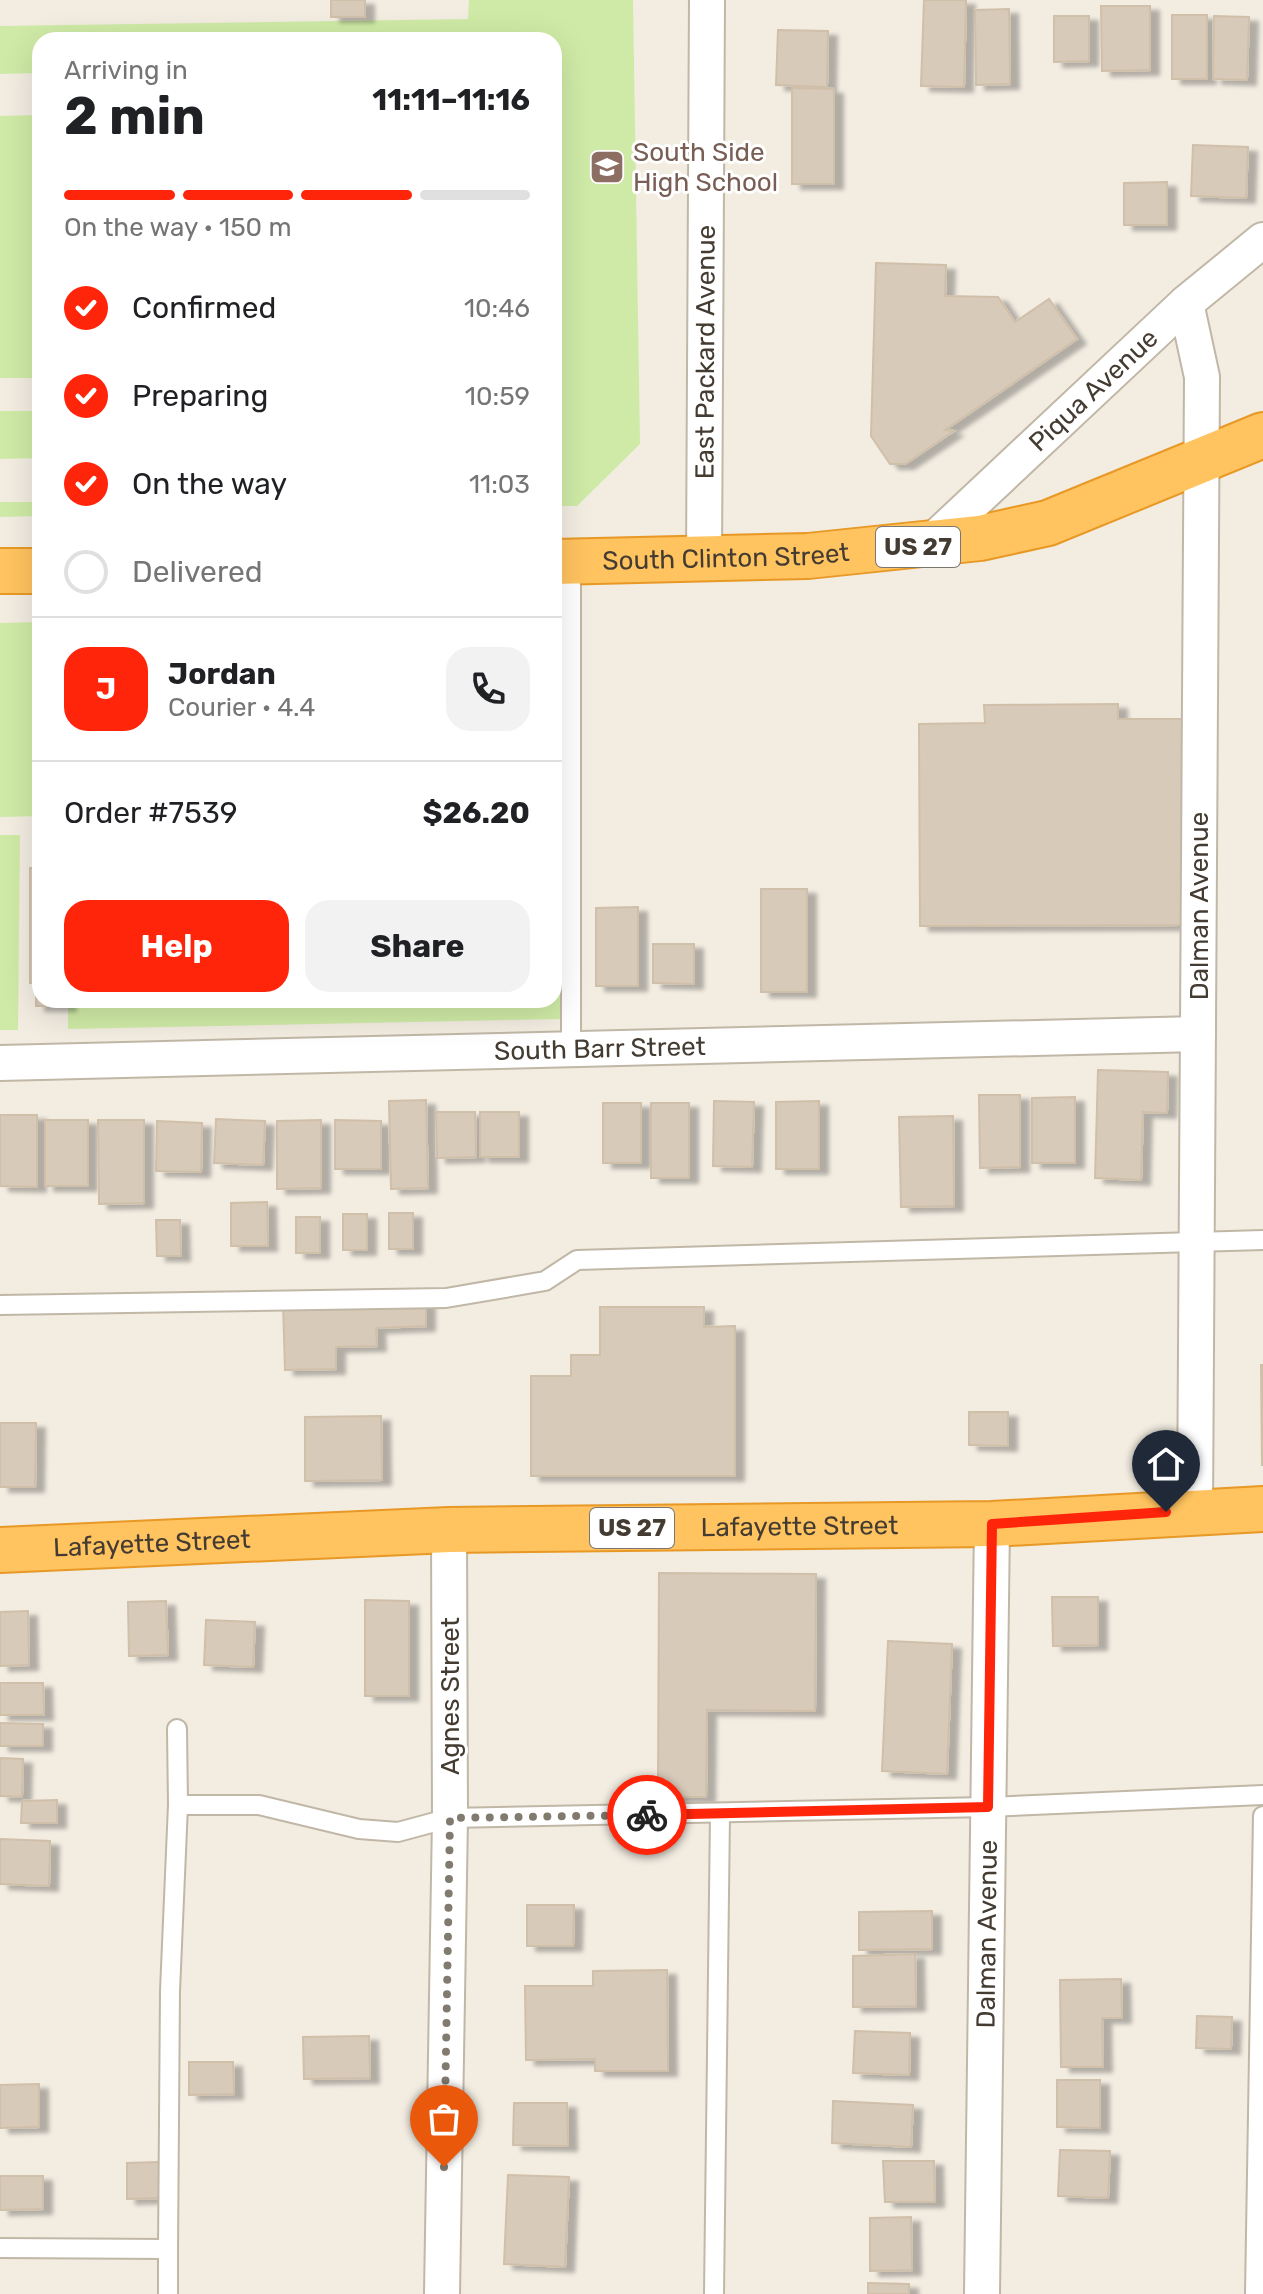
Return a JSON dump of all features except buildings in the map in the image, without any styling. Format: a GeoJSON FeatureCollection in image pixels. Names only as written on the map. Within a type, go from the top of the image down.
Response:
{"type":"FeatureCollection","features":[{"type":"Feature","properties":{"kind":"highway","name":"South Clinton Street"},"geometry":{"type":"LineString","coordinates":[[562,562],[704,560],[927,546],[1048,523],[1263,435]]}},
{"type":"Feature","properties":{"kind":"highway"},"geometry":{"type":"LineString","coordinates":[[0,571],[32,571]]}},
{"type":"Feature","properties":{"kind":"highway","name":"Lafayette Street"},"geometry":{"type":"LineString","coordinates":[[0,1550],[449,1530],[992,1524],[1195,1510],[1263,1509]]}},
{"type":"Feature","properties":{"kind":"street","name":"East Packard Avenue"},"geometry":{"type":"LineString","coordinates":[[704,560],[707,0]]}},
{"type":"Feature","properties":{"kind":"street","name":"Piqua Avenue"},"geometry":{"type":"LineString","coordinates":[[927,546],[1186,303],[1263,240]]}},
{"type":"Feature","properties":{"kind":"street","name":"Dalman Avenue"},"geometry":{"type":"LineString","coordinates":[[1186,303],[1202,377],[1195,1510]]}},
{"type":"Feature","properties":{"kind":"street","name":"South Barr Street"},"geometry":{"type":"LineString","coordinates":[[0,1063],[1198,1034]]}},
{"type":"Feature","properties":{"kind":"street","name":"Dalman Avenue"},"geometry":{"type":"LineString","coordinates":[[982,2294],[992,1524]]}},
{"type":"Feature","properties":{"kind":"street","name":"Agnes Street"},"geometry":{"type":"LineString","coordinates":[[442,2294],[450,1818],[449,1530]]}},
{"type":"Feature","properties":{"kind":"lane"},"geometry":{"type":"LineString","coordinates":[[562,562],[571,1049]]}},
{"type":"Feature","properties":{"kind":"lane"},"geometry":{"type":"LineString","coordinates":[[0,1305],[446,1298],[545,1281],[577,1260],[1263,1240]]}},
{"type":"Feature","properties":{"kind":"lane"},"geometry":{"type":"LineString","coordinates":[[168,2294],[170,1991],[178,1805],[177,1729]]}},
{"type":"Feature","properties":{"kind":"lane"},"geometry":{"type":"LineString","coordinates":[[178,1805],[259,1805],[359,1829],[398,1832],[450,1818],[988,1807],[1263,1795]]}},
{"type":"Feature","properties":{"kind":"lane"},"geometry":{"type":"LineString","coordinates":[[714,2294],[720,1814]]}},
{"type":"Feature","properties":{"kind":"lane"},"geometry":{"type":"LineString","coordinates":[[1255,2294],[1263,1816]]}},
{"type":"Feature","properties":{"kind":"lane"},"geometry":{"type":"LineString","coordinates":[[0,2248],[168,2249]]}},
{"type":"Feature","properties":{"kind":"green space"},"geometry":{"type":"Polygon","coordinates":[[[469,0],[633,0],[640,444],[577,506],[562,506],[562,32],[32,32],[32,73],[0,74],[0,26],[468,19],[469,0]]]}},
{"type":"Feature","properties":{"kind":"green space"},"geometry":{"type":"Polygon","coordinates":[[[32,115],[32,378],[0,378],[0,116],[32,115]]]}},
{"type":"Feature","properties":{"kind":"green space"},"geometry":{"type":"Polygon","coordinates":[[[0,411],[32,411],[32,458],[0,459],[0,411]]]}},
{"type":"Feature","properties":{"kind":"green space"},"geometry":{"type":"Polygon","coordinates":[[[0,502],[32,502],[32,516],[0,517],[0,502]]]}},
{"type":"Feature","properties":{"kind":"green space"},"geometry":{"type":"Polygon","coordinates":[[[32,622],[32,816],[0,817],[0,623],[32,622]]]}},
{"type":"Feature","properties":{"kind":"green space"},"geometry":{"type":"Polygon","coordinates":[[[0,835],[20,835],[18,1030],[0,1030],[0,835]]]}},
{"type":"Feature","properties":{"kind":"green space"},"geometry":{"type":"Polygon","coordinates":[[[68,1008],[560,1008],[560,1019],[68,1029],[68,1008]]]}},
{"type":"Feature","properties":{"kind":"way so far"},"geometry":{"type":"LineString","coordinates":[[444,2167],[450,1818],[647,1815]]}},
{"type":"Feature","properties":{"kind":"place","name":"South Side High School"},"geometry":{"type":"Point","coordinates":[607,167]}},
{"type":"Feature","properties":{"kind":"route"},"geometry":{"type":"LineString","coordinates":[[647,1815],[988,1807],[992,1524],[1166,1512]]}}]}
